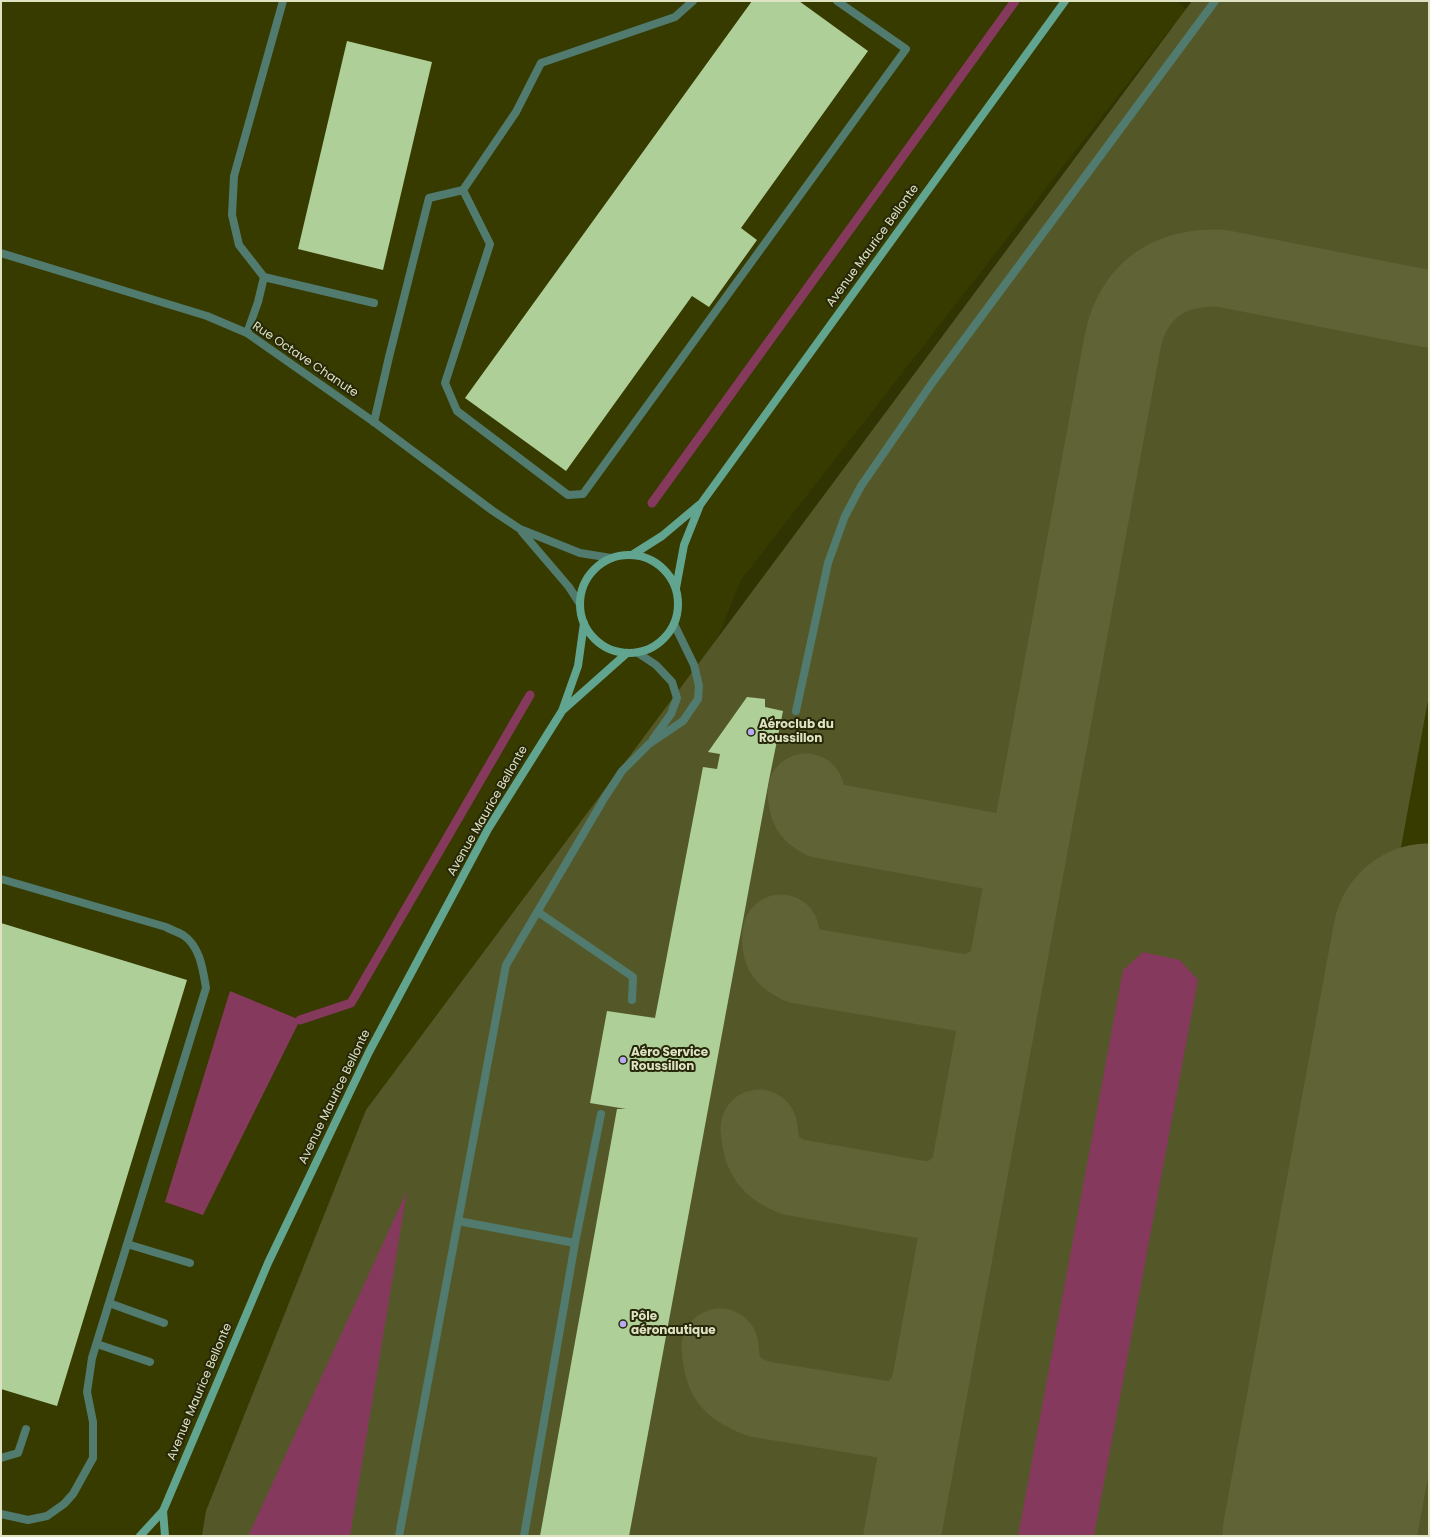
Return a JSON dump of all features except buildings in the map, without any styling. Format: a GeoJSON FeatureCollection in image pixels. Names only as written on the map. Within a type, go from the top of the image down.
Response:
{"type":"FeatureCollection","features":[{"type":"Feature","properties":{"kind":"street"},"geometry":{"type":"LineString","coordinates":[[283,1],[234,176],[232,215],[240,245],[264,277],[374,303]]}},
{"type":"Feature","properties":{"kind":"street"},"geometry":{"type":"LineString","coordinates":[[374,422],[430,198],[463,190],[516,112],[541,63],[675,17],[693,1]]}},
{"type":"Feature","properties":{"kind":"street"},"geometry":{"type":"LineString","coordinates":[[463,190],[490,244],[445,383],[457,411],[568,495],[583,494],[906,49],[837,1]]}},
{"type":"Feature","properties":{"kind":"street","name":"Avenue Maurice Bellonte"},"geometry":{"type":"LineString","coordinates":[[676,588],[684,545],[700,505],[1065,1]]}},
{"type":"Feature","properties":{"kind":"street"},"geometry":{"type":"LineString","coordinates":[[796,711],[828,563],[845,516],[861,486],[936,377],[1215,1]]}},
{"type":"Feature","properties":{"kind":"street","name":"Rue Octave Chanute"},"geometry":{"type":"LineString","coordinates":[[1,253],[207,316],[247,334],[374,422],[520,529],[569,587],[580,604]]}},
{"type":"Feature","properties":{"kind":"street"},"geometry":{"type":"LineString","coordinates":[[247,334],[258,302],[264,277]]}},
{"type":"Feature","properties":{"kind":"street","name":"Avenue Maurice Bellonte"},"geometry":{"type":"LineString","coordinates":[[632,555],[662,536],[700,505]]}},
{"type":"Feature","properties":{"kind":"street","name":"Rue Octave Chanute"},"geometry":{"type":"LineString","coordinates":[[520,529],[580,553],[611,558]]}},
{"type":"Feature","properties":{"kind":"street"},"geometry":{"type":"LineString","coordinates":[[632,555],[646,558],[659,565],[669,575],[676,588],[678,600],[678,612],[674,624],[666,637],[653,647],[638,653],[627,653],[614,650],[601,644],[591,635],[584,623],[580,604],[582,590],[589,576],[599,566],[611,558],[632,555]]}},
{"type":"Feature","properties":{"kind":"street","name":"Avenue Maurice Bellonte"},"geometry":{"type":"LineString","coordinates":[[140,1536],[163,1511],[268,1262],[370,1052],[488,829],[562,710],[578,666],[584,623]]}},
{"type":"Feature","properties":{"kind":"street"},"geometry":{"type":"LineString","coordinates":[[649,744],[683,720],[698,699],[699,686],[694,665],[674,624]]}},
{"type":"Feature","properties":{"kind":"street","name":"Avenue Maurice Bellonte"},"geometry":{"type":"LineString","coordinates":[[562,710],[627,653]]}},
{"type":"Feature","properties":{"kind":"street"},"geometry":{"type":"LineString","coordinates":[[399,1536],[506,965],[622,771],[649,744],[671,714],[677,698],[672,682],[656,665],[638,653]]}},
{"type":"Feature","properties":{"kind":"street"},"geometry":{"type":"LineString","coordinates":[[1,879],[166,927],[184,935],[193,945],[202,964],[206,988],[92,1358],[87,1392],[93,1422],[93,1458],[73,1494],[64,1504],[46,1516],[28,1520],[1,1514]]}},
{"type":"Feature","properties":{"kind":"street"},"geometry":{"type":"LineString","coordinates":[[538,912],[633,977],[632,1000]]}},
{"type":"Feature","properties":{"kind":"street"},"geometry":{"type":"LineString","coordinates":[[524,1536],[575,1243],[601,1114]]}},
{"type":"Feature","properties":{"kind":"street"},"geometry":{"type":"LineString","coordinates":[[458,1221],[575,1243]]}},
{"type":"Feature","properties":{"kind":"street"},"geometry":{"type":"LineString","coordinates":[[127,1244],[190,1263]]}},
{"type":"Feature","properties":{"kind":"street"},"geometry":{"type":"LineString","coordinates":[[109,1303],[164,1323]]}},
{"type":"Feature","properties":{"kind":"street"},"geometry":{"type":"LineString","coordinates":[[97,1344],[150,1362]]}},
{"type":"Feature","properties":{"kind":"street"},"geometry":{"type":"LineString","coordinates":[[1,1458],[18,1454],[26,1429]]}},
{"type":"Feature","properties":{"kind":"street","name":"Avenue Maurice Bellonte"},"geometry":{"type":"LineString","coordinates":[[163,1511],[165,1536]]}},
{"type":"Feature","properties":{"kind":"shaded area"},"geometry":{"type":"Polygon","coordinates":[[[1,1],[1176,1],[1186,9],[1192,1],[1429,1],[1429,1536],[540,1536],[1174,24],[741,580],[557,1035],[514,1536],[1,1536],[1,1]]]}},
{"type":"Feature","properties":{"kind":"shaded area"},"geometry":{"type":"Polygon","coordinates":[[[1143,952],[1180,960],[1198,980],[1094,1536],[1018,1536],[1123,970],[1143,952]]]}},
{"type":"Feature","properties":{"kind":"shaded area"},"geometry":{"type":"Polygon","coordinates":[[[230,991],[300,1020],[203,1215],[165,1202],[230,991]]]}},
{"type":"Feature","properties":{"kind":"shaded area"},"geometry":{"type":"Polygon","coordinates":[[[407,1191],[350,1536],[248,1536],[250,1532],[407,1191]]]}},
{"type":"Feature","properties":{"kind":"green space"},"geometry":{"type":"Polygon","coordinates":[[[1192,1],[1429,1],[1429,282],[1227,246],[1189,248],[1162,260],[1136,279],[1121,299],[1110,328],[1010,833],[990,962],[882,1536],[202,1536],[206,1511],[366,1110],[1192,1]]]}},
{"type":"Feature","properties":{"kind":"green space"},"geometry":{"type":"Polygon","coordinates":[[[1209,286],[1429,325],[1429,695],[1274,1536],[925,1536],[1153,323],[1166,310],[1184,296],[1209,286]]]}},
{"type":"Feature","properties":{"kind":"green space"},"geometry":{"type":"Polygon","coordinates":[[[1429,1177],[1429,1536],[1396,1536],[1385,1511],[1378,1455],[1429,1177]]]}},
{"type":"Feature","properties":{"kind":"waterway"},"geometry":{"type":"LineString","coordinates":[[652,503],[1015,1]]}},
{"type":"Feature","properties":{"kind":"waterway"},"geometry":{"type":"LineString","coordinates":[[300,1020],[351,1003],[530,695]]}},
{"type":"Feature","properties":{"kind":"taxiway"},"geometry":{"type":"LineString","coordinates":[[902,1536],[1122,345],[1129,319],[1138,303],[1157,284],[1180,273],[1206,268],[1220,268],[1429,309]]}},
{"type":"Feature","properties":{"kind":"taxiway"},"geometry":{"type":"LineString","coordinates":[[806,792],[807,802],[810,809],[814,815],[823,820],[1007,854],[1019,850],[1030,843]]}},
{"type":"Feature","properties":{"kind":"taxiway"},"geometry":{"type":"LineString","coordinates":[[781,933],[783,953],[799,965],[963,993],[976,991],[988,986],[1007,969]]}},
{"type":"Feature","properties":{"kind":"taxiway"},"geometry":{"type":"LineString","coordinates":[[759,1128],[761,1145],[765,1155],[779,1170],[793,1177],[924,1200],[938,1198],[950,1193],[960,1185],[969,1174]]}},
{"type":"Feature","properties":{"kind":"taxiway"},"geometry":{"type":"LineString","coordinates":[[720,1347],[723,1367],[729,1380],[741,1391],[759,1399],[887,1420],[902,1417],[912,1412],[917,1408],[929,1391]]}},
{"type":"Feature","properties":{"kind":"taxiway"},"geometry":{"type":"LineString","coordinates":[[1322,1536],[1326,1498]]}},
{"type":"Feature","properties":{"kind":"runway"},"geometry":{"type":"LineString","coordinates":[[1319,1536],[1429,940]]}},
{"type":"Feature","properties":{"kind":"place","name":"Aéroclub du Roussillon"},"geometry":{"type":"Point","coordinates":[751,732]}},
{"type":"Feature","properties":{"kind":"place","name":"Aéro Service Roussillon"},"geometry":{"type":"Point","coordinates":[623,1060]}},
{"type":"Feature","properties":{"kind":"place","name":"Pôle aéronautique"},"geometry":{"type":"Point","coordinates":[623,1324]}}]}
